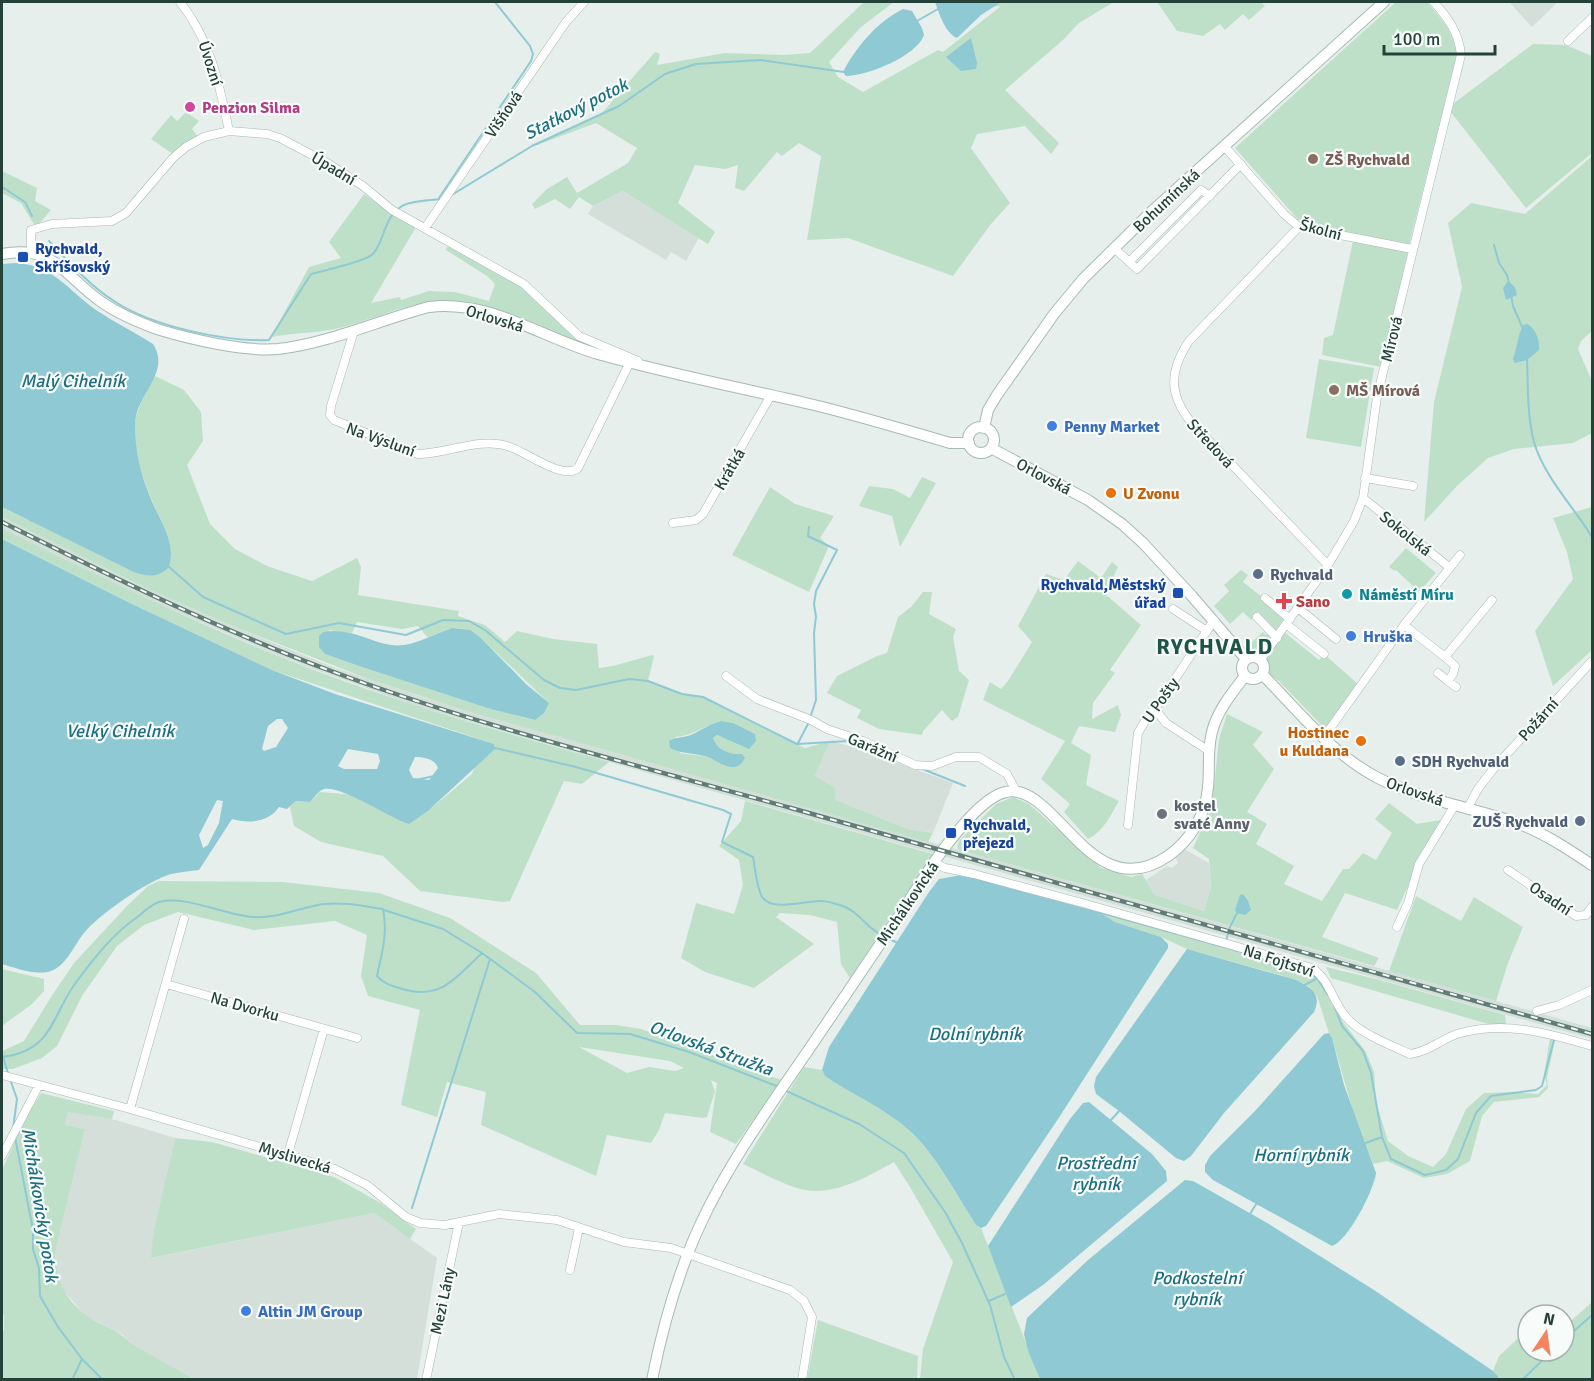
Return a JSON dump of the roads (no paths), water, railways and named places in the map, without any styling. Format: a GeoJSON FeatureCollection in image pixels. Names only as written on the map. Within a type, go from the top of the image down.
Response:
{"type":"FeatureCollection","features":[{"type":"Feature","properties":{"kind":"main road","name":"Bohumínská"},"geometry":{"type":"LineString","coordinates":[[984,428],[988,410],[997,395],[1027,351],[1083,279],[1114,248],[1384,2]]}},
{"type":"Feature","properties":{"kind":"main road","name":"Orlovská"},"geometry":{"type":"LineString","coordinates":[[2,254],[31,252],[51,259],[102,303],[119,313],[172,333],[206,341],[262,350],[280,349],[354,331],[429,307],[467,308],[510,321],[571,345],[644,366],[815,406],[950,443],[969,443]]}},
{"type":"Feature","properties":{"kind":"main road"},"geometry":{"type":"LineString","coordinates":[[984,428],[993,436],[991,448],[980,453],[973,450],[969,443],[972,431],[984,428]]}},
{"type":"Feature","properties":{"kind":"main road","name":"Orlovská"},"geometry":{"type":"LineString","coordinates":[[991,448],[1088,500],[1122,524],[1143,543],[1214,620],[1246,659]]}},
{"type":"Feature","properties":{"kind":"main road"},"geometry":{"type":"LineString","coordinates":[[1254,657],[1261,659],[1265,668],[1263,675],[1254,680],[1245,676],[1242,669],[1246,659],[1254,657]]}},
{"type":"Feature","properties":{"kind":"main road","name":"Orlovská"},"geometry":{"type":"LineString","coordinates":[[1263,675],[1352,762],[1379,778],[1528,828],[1553,840],[1593,865]]}},
{"type":"Feature","properties":{"kind":"main road"},"geometry":{"type":"LineString","coordinates":[[1016,791],[1041,804],[1097,858],[1118,866],[1144,866],[1162,860],[1173,852],[1196,825],[1208,793],[1209,752],[1213,726],[1222,708],[1245,676]]}},
{"type":"Feature","properties":{"kind":"main road","name":"Michálkovická"},"geometry":{"type":"LineString","coordinates":[[652,1380],[663,1326],[675,1285],[687,1254],[720,1186],[934,863],[984,805],[999,794],[1016,791]]}},
{"type":"Feature","properties":{"kind":"street","name":"Úvozní"},"geometry":{"type":"LineString","coordinates":[[180,2],[192,16],[209,50],[229,131]]}},
{"type":"Feature","properties":{"kind":"street","name":"Višňová"},"geometry":{"type":"LineString","coordinates":[[425,228],[566,22],[584,2]]}},
{"type":"Feature","properties":{"kind":"street","name":"Mírová"},"geometry":{"type":"LineString","coordinates":[[1261,659],[1328,565],[1354,521],[1363,498],[1377,397],[1461,56],[1459,37],[1449,19],[1434,2]]}},
{"type":"Feature","properties":{"kind":"street"},"geometry":{"type":"LineString","coordinates":[[1568,41],[1593,18]]}},
{"type":"Feature","properties":{"kind":"street","name":"Úpadní"},"geometry":{"type":"LineString","coordinates":[[31,252],[31,230],[52,224],[112,221],[126,213],[173,158],[186,147],[204,137],[229,131],[267,134],[280,138],[329,164],[363,186],[396,212],[524,284],[579,336],[628,356],[644,366]]}},
{"type":"Feature","properties":{"kind":"street","name":"Školní"},"geometry":{"type":"LineString","coordinates":[[1225,147],[1284,214],[1299,226],[1412,249]]}},
{"type":"Feature","properties":{"kind":"street"},"geometry":{"type":"LineString","coordinates":[[1114,248],[1137,269],[1241,164]]}},
{"type":"Feature","properties":{"kind":"street","name":"Středová"},"geometry":{"type":"LineString","coordinates":[[1299,226],[1188,341],[1178,356],[1174,386],[1181,409],[1190,421],[1328,565]]}},
{"type":"Feature","properties":{"kind":"street","name":"Na Výsluní"},"geometry":{"type":"LineString","coordinates":[[354,331],[331,406],[330,415],[334,420],[418,454],[431,454],[468,445],[509,446],[557,470],[570,472],[578,468],[630,362]]}},
{"type":"Feature","properties":{"kind":"street","name":"Krátká"},"geometry":{"type":"LineString","coordinates":[[673,523],[696,520],[703,514],[771,395]]}},
{"type":"Feature","properties":{"kind":"street"},"geometry":{"type":"LineString","coordinates":[[1365,478],[1413,486]]}},
{"type":"Feature","properties":{"kind":"street","name":"Sokolská"},"geometry":{"type":"LineString","coordinates":[[1363,498],[1449,567]]}},
{"type":"Feature","properties":{"kind":"street","name":"Sokolská"},"geometry":{"type":"LineString","coordinates":[[1324,737],[1404,625],[1460,555]]}},
{"type":"Feature","properties":{"kind":"street"},"geometry":{"type":"LineString","coordinates":[[1265,598],[1324,654]]}},
{"type":"Feature","properties":{"kind":"street"},"geometry":{"type":"LineString","coordinates":[[1445,657],[1492,600]]}},
{"type":"Feature","properties":{"kind":"street"},"geometry":{"type":"LineString","coordinates":[[1298,608],[1336,639]]}},
{"type":"Feature","properties":{"kind":"street"},"geometry":{"type":"LineString","coordinates":[[1173,609],[1207,632]]}},
{"type":"Feature","properties":{"kind":"street"},"geometry":{"type":"LineString","coordinates":[[1257,617],[1277,638]]}},
{"type":"Feature","properties":{"kind":"street","name":"U Pošty"},"geometry":{"type":"LineString","coordinates":[[1128,825],[1138,733],[1214,620]]}},
{"type":"Feature","properties":{"kind":"street"},"geometry":{"type":"LineString","coordinates":[[1404,625],[1455,666],[1448,681]]}},
{"type":"Feature","properties":{"kind":"street","name":"Požární"},"geometry":{"type":"LineString","coordinates":[[1467,809],[1478,789],[1494,768],[1593,661]]}},
{"type":"Feature","properties":{"kind":"street"},"geometry":{"type":"LineString","coordinates":[[1438,673],[1456,687]]}},
{"type":"Feature","properties":{"kind":"street","name":"Garážní"},"geometry":{"type":"LineString","coordinates":[[726,676],[757,699],[915,765],[932,766],[956,757],[979,758],[1007,774],[1016,791]]}},
{"type":"Feature","properties":{"kind":"street"},"geometry":{"type":"LineString","coordinates":[[1155,709],[1166,723],[1209,752]]}},
{"type":"Feature","properties":{"kind":"street"},"geometry":{"type":"LineString","coordinates":[[1397,927],[1408,903],[1419,864],[1455,804]]}},
{"type":"Feature","properties":{"kind":"street","name":"Na Fojtství"},"geometry":{"type":"LineString","coordinates":[[934,863],[945,868],[1076,901],[1312,968],[1321,974],[1346,1017],[1362,1029],[1410,1054],[1432,1048],[1455,1035],[1476,1030],[1509,1028],[1546,1033],[1593,1046]]}},
{"type":"Feature","properties":{"kind":"street","name":"Osadní"},"geometry":{"type":"LineString","coordinates":[[1508,870],[1576,916],[1586,915],[1593,907]]}},
{"type":"Feature","properties":{"kind":"street"},"geometry":{"type":"LineString","coordinates":[[130,1110],[184,919]]}},
{"type":"Feature","properties":{"kind":"street","name":"Na Dvorku"},"geometry":{"type":"LineString","coordinates":[[166,984],[357,1038]]}},
{"type":"Feature","properties":{"kind":"street"},"geometry":{"type":"LineString","coordinates":[[1537,1011],[1559,1005],[1593,990]]}},
{"type":"Feature","properties":{"kind":"street"},"geometry":{"type":"LineString","coordinates":[[288,1154],[324,1029]]}},
{"type":"Feature","properties":{"kind":"street","name":"Myslivecká"},"geometry":{"type":"LineString","coordinates":[[2,1075],[335,1169],[367,1185],[406,1217],[420,1223],[446,1225],[499,1214],[556,1220],[624,1242],[671,1248],[790,1290],[804,1301],[812,1317],[802,1380]]}},
{"type":"Feature","properties":{"kind":"street"},"geometry":{"type":"LineString","coordinates":[[2,1156],[39,1085]]}},
{"type":"Feature","properties":{"kind":"street","name":"Mezi Lány"},"geometry":{"type":"LineString","coordinates":[[426,1380],[459,1222]]}},
{"type":"Feature","properties":{"kind":"street"},"geometry":{"type":"LineString","coordinates":[[570,1270],[579,1228]]}},
{"type":"Feature","properties":{"kind":"water"},"geometry":{"type":"Polygon","coordinates":[[[935,2],[1001,2],[981,15],[957,38],[949,32],[935,2]]]}},
{"type":"Feature","properties":{"kind":"water"},"geometry":{"type":"Polygon","coordinates":[[[903,9],[912,11],[922,28],[924,35],[920,43],[902,57],[878,69],[846,76],[843,72],[861,44],[885,20],[903,9]]]}},
{"type":"Feature","properties":{"kind":"water"},"geometry":{"type":"Polygon","coordinates":[[[971,38],[977,63],[976,69],[961,71],[946,57],[971,38]]]}},
{"type":"Feature","properties":{"kind":"water","name":"Malý Cihelník"},"geometry":{"type":"Polygon","coordinates":[[[16,263],[40,268],[50,273],[96,310],[153,344],[157,353],[157,370],[137,412],[135,428],[142,475],[170,543],[169,567],[157,575],[148,576],[134,572],[2,507],[2,264],[16,263]]]}},
{"type":"Feature","properties":{"kind":"water"},"geometry":{"type":"Polygon","coordinates":[[[1508,281],[1515,287],[1517,295],[1506,300],[1503,288],[1508,281]]]}},
{"type":"Feature","properties":{"kind":"water"},"geometry":{"type":"Polygon","coordinates":[[[1528,324],[1537,336],[1539,350],[1527,360],[1515,363],[1513,359],[1520,333],[1523,325],[1528,324]]]}},
{"type":"Feature","properties":{"kind":"water","name":"Velký Cihelník"},"geometry":{"type":"Polygon","coordinates":[[[2,539],[272,670],[335,694],[494,744],[495,749],[429,810],[409,824],[332,789],[322,790],[310,802],[296,801],[287,809],[279,807],[264,819],[245,821],[232,819],[199,870],[174,873],[150,883],[124,899],[91,926],[66,960],[57,968],[39,973],[2,964],[2,539]],[[277,719],[268,726],[262,749],[264,751],[276,747],[288,728],[282,719],[277,719]],[[348,749],[338,766],[344,769],[377,769],[380,761],[378,754],[348,749]],[[415,757],[409,770],[413,778],[429,780],[438,768],[432,761],[415,757]],[[217,800],[199,835],[203,848],[208,845],[219,823],[223,801],[217,800]]]}},
{"type":"Feature","properties":{"kind":"water"},"geometry":{"type":"Polygon","coordinates":[[[453,628],[470,630],[481,638],[526,684],[549,703],[544,713],[535,720],[491,709],[325,654],[319,647],[319,636],[323,632],[342,631],[382,643],[399,645],[415,643],[453,628]]]}},
{"type":"Feature","properties":{"kind":"water"},"geometry":{"type":"Polygon","coordinates":[[[721,721],[733,723],[755,734],[756,741],[749,749],[717,735],[713,738],[724,751],[742,754],[745,758],[738,766],[728,766],[708,757],[670,748],[669,741],[690,735],[721,721]]]}},
{"type":"Feature","properties":{"kind":"water","name":"Dolní rybník"},"geometry":{"type":"Polygon","coordinates":[[[962,875],[1099,912],[1115,922],[1161,937],[1168,944],[1168,948],[1060,1116],[986,1226],[981,1228],[976,1225],[937,1163],[910,1131],[890,1115],[825,1076],[822,1070],[829,1047],[929,892],[939,879],[962,875]]]}},
{"type":"Feature","properties":{"kind":"water"},"geometry":{"type":"Polygon","coordinates":[[[1243,894],[1251,910],[1245,915],[1235,910],[1240,895],[1243,894]]]}},
{"type":"Feature","properties":{"kind":"water"},"geometry":{"type":"Polygon","coordinates":[[[1187,949],[1296,980],[1314,992],[1317,1001],[1314,1012],[1224,1113],[1191,1156],[1184,1161],[1176,1158],[1096,1094],[1094,1086],[1096,1077],[1187,949]]]}},
{"type":"Feature","properties":{"kind":"water","name":"Horní rybník"},"geometry":{"type":"Polygon","coordinates":[[[1329,1033],[1344,1085],[1376,1173],[1371,1191],[1359,1214],[1345,1235],[1332,1246],[1213,1180],[1205,1172],[1205,1165],[1210,1156],[1255,1111],[1324,1034],[1329,1033]]]}},
{"type":"Feature","properties":{"kind":"water","name":"Prostřední rybník"},"geometry":{"type":"Polygon","coordinates":[[[1089,1102],[1152,1154],[1166,1171],[1167,1181],[1043,1285],[1011,1307],[988,1246],[1070,1119],[1083,1103],[1089,1102]]]}},
{"type":"Feature","properties":{"kind":"water","name":"Podkostelní rybník"},"geometry":{"type":"Polygon","coordinates":[[[1185,1180],[1193,1181],[1269,1224],[1374,1290],[1493,1371],[1498,1379],[1040,1379],[1028,1351],[1024,1334],[1027,1318],[1088,1260],[1185,1180]]]}},
{"type":"Feature","properties":{"kind":"waterway"},"geometry":{"type":"LineString","coordinates":[[439,198],[531,61],[533,54],[530,46],[495,2]]}},
{"type":"Feature","properties":{"kind":"waterway","name":"Statkový potok"},"geometry":{"type":"LineString","coordinates":[[917,21],[938,9]]}},
{"type":"Feature","properties":{"kind":"waterway","name":"Statkový potok"},"geometry":{"type":"LineString","coordinates":[[450,196],[532,146],[619,106],[665,74],[696,64],[760,60],[844,72]]}},
{"type":"Feature","properties":{"kind":"waterway","name":"Statkový potok"},"geometry":{"type":"LineString","coordinates":[[2,187],[25,202],[32,216]]}},
{"type":"Feature","properties":{"kind":"waterway","name":"Statkový potok"},"geometry":{"type":"LineString","coordinates":[[49,241],[96,288],[129,310],[189,331],[231,338],[269,340],[311,274],[369,257],[379,245],[389,219],[400,207],[414,202],[441,199]]}},
{"type":"Feature","properties":{"kind":"waterway"},"geometry":{"type":"LineString","coordinates":[[1494,245],[1499,263],[1509,283]]}},
{"type":"Feature","properties":{"kind":"waterway"},"geometry":{"type":"LineString","coordinates":[[1511,295],[1523,329]]}},
{"type":"Feature","properties":{"kind":"waterway"},"geometry":{"type":"LineString","coordinates":[[1527,358],[1528,400],[1534,442],[1552,480],[1592,537]]}},
{"type":"Feature","properties":{"kind":"waterway"},"geometry":{"type":"LineString","coordinates":[[798,743],[808,724],[816,700],[814,633],[816,591],[837,550],[808,536],[809,527]]}},
{"type":"Feature","properties":{"kind":"waterway"},"geometry":{"type":"LineString","coordinates":[[168,566],[203,597],[286,634],[339,623],[406,635],[443,620],[469,621],[485,630],[544,680],[560,688],[576,690],[629,679],[648,681],[682,694],[703,697],[797,744],[848,741],[886,756]]}},
{"type":"Feature","properties":{"kind":"waterway"},"geometry":{"type":"LineString","coordinates":[[493,749],[576,767],[723,810],[731,814],[722,842],[753,857],[759,890],[768,902],[782,905],[822,901],[840,905],[852,911],[882,935]]}},
{"type":"Feature","properties":{"kind":"waterway"},"geometry":{"type":"LineString","coordinates":[[920,768],[965,786]]}},
{"type":"Feature","properties":{"kind":"waterway"},"geometry":{"type":"LineString","coordinates":[[416,780],[434,776]]}},
{"type":"Feature","properties":{"kind":"waterway","name":"Orlovská Stružka"},"geometry":{"type":"LineString","coordinates":[[2,1057],[19,1053],[42,1039],[68,994],[97,955],[119,931],[156,903],[181,901],[253,917],[280,915],[324,904],[339,904],[383,909],[385,935],[377,976],[390,985],[419,992],[440,988],[449,984],[482,953],[535,992],[577,1033],[630,1034],[689,1052],[779,1087]]}},
{"type":"Feature","properties":{"kind":"waterway"},"geometry":{"type":"LineString","coordinates":[[384,910],[443,929],[482,953]]}},
{"type":"Feature","properties":{"kind":"waterway"},"geometry":{"type":"LineString","coordinates":[[1098,912],[1260,957]]}},
{"type":"Feature","properties":{"kind":"waterway"},"geometry":{"type":"LineString","coordinates":[[1226,941],[1237,913]]}},
{"type":"Feature","properties":{"kind":"waterway"},"geometry":{"type":"LineString","coordinates":[[887,938],[898,943]]}},
{"type":"Feature","properties":{"kind":"waterway"},"geometry":{"type":"LineString","coordinates":[[412,1208],[490,959]]}},
{"type":"Feature","properties":{"kind":"waterway"},"geometry":{"type":"LineString","coordinates":[[1301,968],[1317,978],[1328,995]]}},
{"type":"Feature","properties":{"kind":"waterway"},"geometry":{"type":"LineString","coordinates":[[1303,986],[1316,979]]}},
{"type":"Feature","properties":{"kind":"waterway"},"geometry":{"type":"LineString","coordinates":[[1334,1005],[1342,1026],[1363,1051],[1371,1073],[1382,1137],[1391,1159],[1425,1175],[1446,1170],[1458,1159],[1476,1113],[1491,1096],[1536,1090],[1542,1086],[1554,1040]]}},
{"type":"Feature","properties":{"kind":"waterway","name":"Michálkovický potok"},"geometry":{"type":"LineString","coordinates":[[3,1057],[8,1073]]}},
{"type":"Feature","properties":{"kind":"waterway","name":"Michálkovický potok"},"geometry":{"type":"LineString","coordinates":[[10,1079],[17,1099],[13,1129]]}},
{"type":"Feature","properties":{"kind":"waterway","name":"Orlovská Stružka"},"geometry":{"type":"LineString","coordinates":[[784,1090],[859,1124],[904,1153],[945,1212],[962,1243],[990,1305],[1004,1357],[1015,1380]]}},
{"type":"Feature","properties":{"kind":"waterway"},"geometry":{"type":"LineString","coordinates":[[1110,1121],[1120,1110]]}},
{"type":"Feature","properties":{"kind":"waterway","name":"Michálkovický potok"},"geometry":{"type":"LineString","coordinates":[[15,1137],[33,1230],[33,1249],[39,1268],[40,1296],[58,1327],[82,1359],[72,1380]]}},
{"type":"Feature","properties":{"kind":"waterway"},"geometry":{"type":"LineString","coordinates":[[1363,1144],[1382,1137]]}},
{"type":"Feature","properties":{"kind":"waterway"},"geometry":{"type":"LineString","coordinates":[[1250,1214],[1258,1201]]}},
{"type":"Feature","properties":{"kind":"waterway"},"geometry":{"type":"LineString","coordinates":[[989,1301],[1005,1294]]}},
{"type":"Feature","properties":{"kind":"waterway","name":"Orlovská Stružka"},"geometry":{"type":"LineString","coordinates":[[1576,1329],[1592,1315]]}},
{"type":"Feature","properties":{"kind":"waterway"},"geometry":{"type":"LineString","coordinates":[[82,1359],[103,1380]]}},
{"type":"Feature","properties":{"kind":"waterway","name":"Orlovská Stružka"},"geometry":{"type":"LineString","coordinates":[[1522,1380],[1540,1363]]}},
{"type":"Feature","properties":{"kind":"railway"},"geometry":{"type":"LineString","coordinates":[[2,522],[124,582],[247,638],[331,671],[444,710],[1592,1034]]}},
{"type":"Feature","properties":{"kind":"place","name":"Penzion Silma"},"geometry":{"type":"Point","coordinates":[190,107]}},
{"type":"Feature","properties":{"kind":"place","name":"ZŠ Rychvald"},"geometry":{"type":"Point","coordinates":[1313,159]}},
{"type":"Feature","properties":{"kind":"place","name":"Rychvald, Skříšovský"},"geometry":{"type":"Point","coordinates":[23,257]}},
{"type":"Feature","properties":{"kind":"place","name":"MŠ Mírová"},"geometry":{"type":"Point","coordinates":[1334,390]}},
{"type":"Feature","properties":{"kind":"place","name":"Penny Market"},"geometry":{"type":"Point","coordinates":[1052,426]}},
{"type":"Feature","properties":{"kind":"place","name":"U Zvonu"},"geometry":{"type":"Point","coordinates":[1111,493]}},
{"type":"Feature","properties":{"kind":"place","name":"Rychvald"},"geometry":{"type":"Point","coordinates":[1258,574]}},
{"type":"Feature","properties":{"kind":"place","name":"Rychvald,Městský úřad"},"geometry":{"type":"Point","coordinates":[1178,593]}},
{"type":"Feature","properties":{"kind":"place","name":"Náměstí Míru"},"geometry":{"type":"Point","coordinates":[1347,594]}},
{"type":"Feature","properties":{"kind":"place","name":"Sano"},"geometry":{"type":"Point","coordinates":[1284,601]}},
{"type":"Feature","properties":{"kind":"place","name":"Hruška"},"geometry":{"type":"Point","coordinates":[1351,636]}},
{"type":"Feature","properties":{"kind":"place","name":"Hostinec u Kuldana"},"geometry":{"type":"Point","coordinates":[1361,741]}},
{"type":"Feature","properties":{"kind":"place","name":"SDH Rychvald"},"geometry":{"type":"Point","coordinates":[1400,761]}},
{"type":"Feature","properties":{"kind":"place","name":"kostel svaté Anny"},"geometry":{"type":"Point","coordinates":[1162,814]}},
{"type":"Feature","properties":{"kind":"place","name":"ZUŠ Rychvald"},"geometry":{"type":"Point","coordinates":[1580,821]}},
{"type":"Feature","properties":{"kind":"place","name":"Rychvald, přejezd"},"geometry":{"type":"Point","coordinates":[951,833]}},
{"type":"Feature","properties":{"kind":"place","name":"Altin JM Group"},"geometry":{"type":"Point","coordinates":[246,1311]}},
{"type":"Feature","properties":{"kind":"district","name":"RYCHVALD"},"geometry":{"type":"Point","coordinates":[1215,646]}}]}
